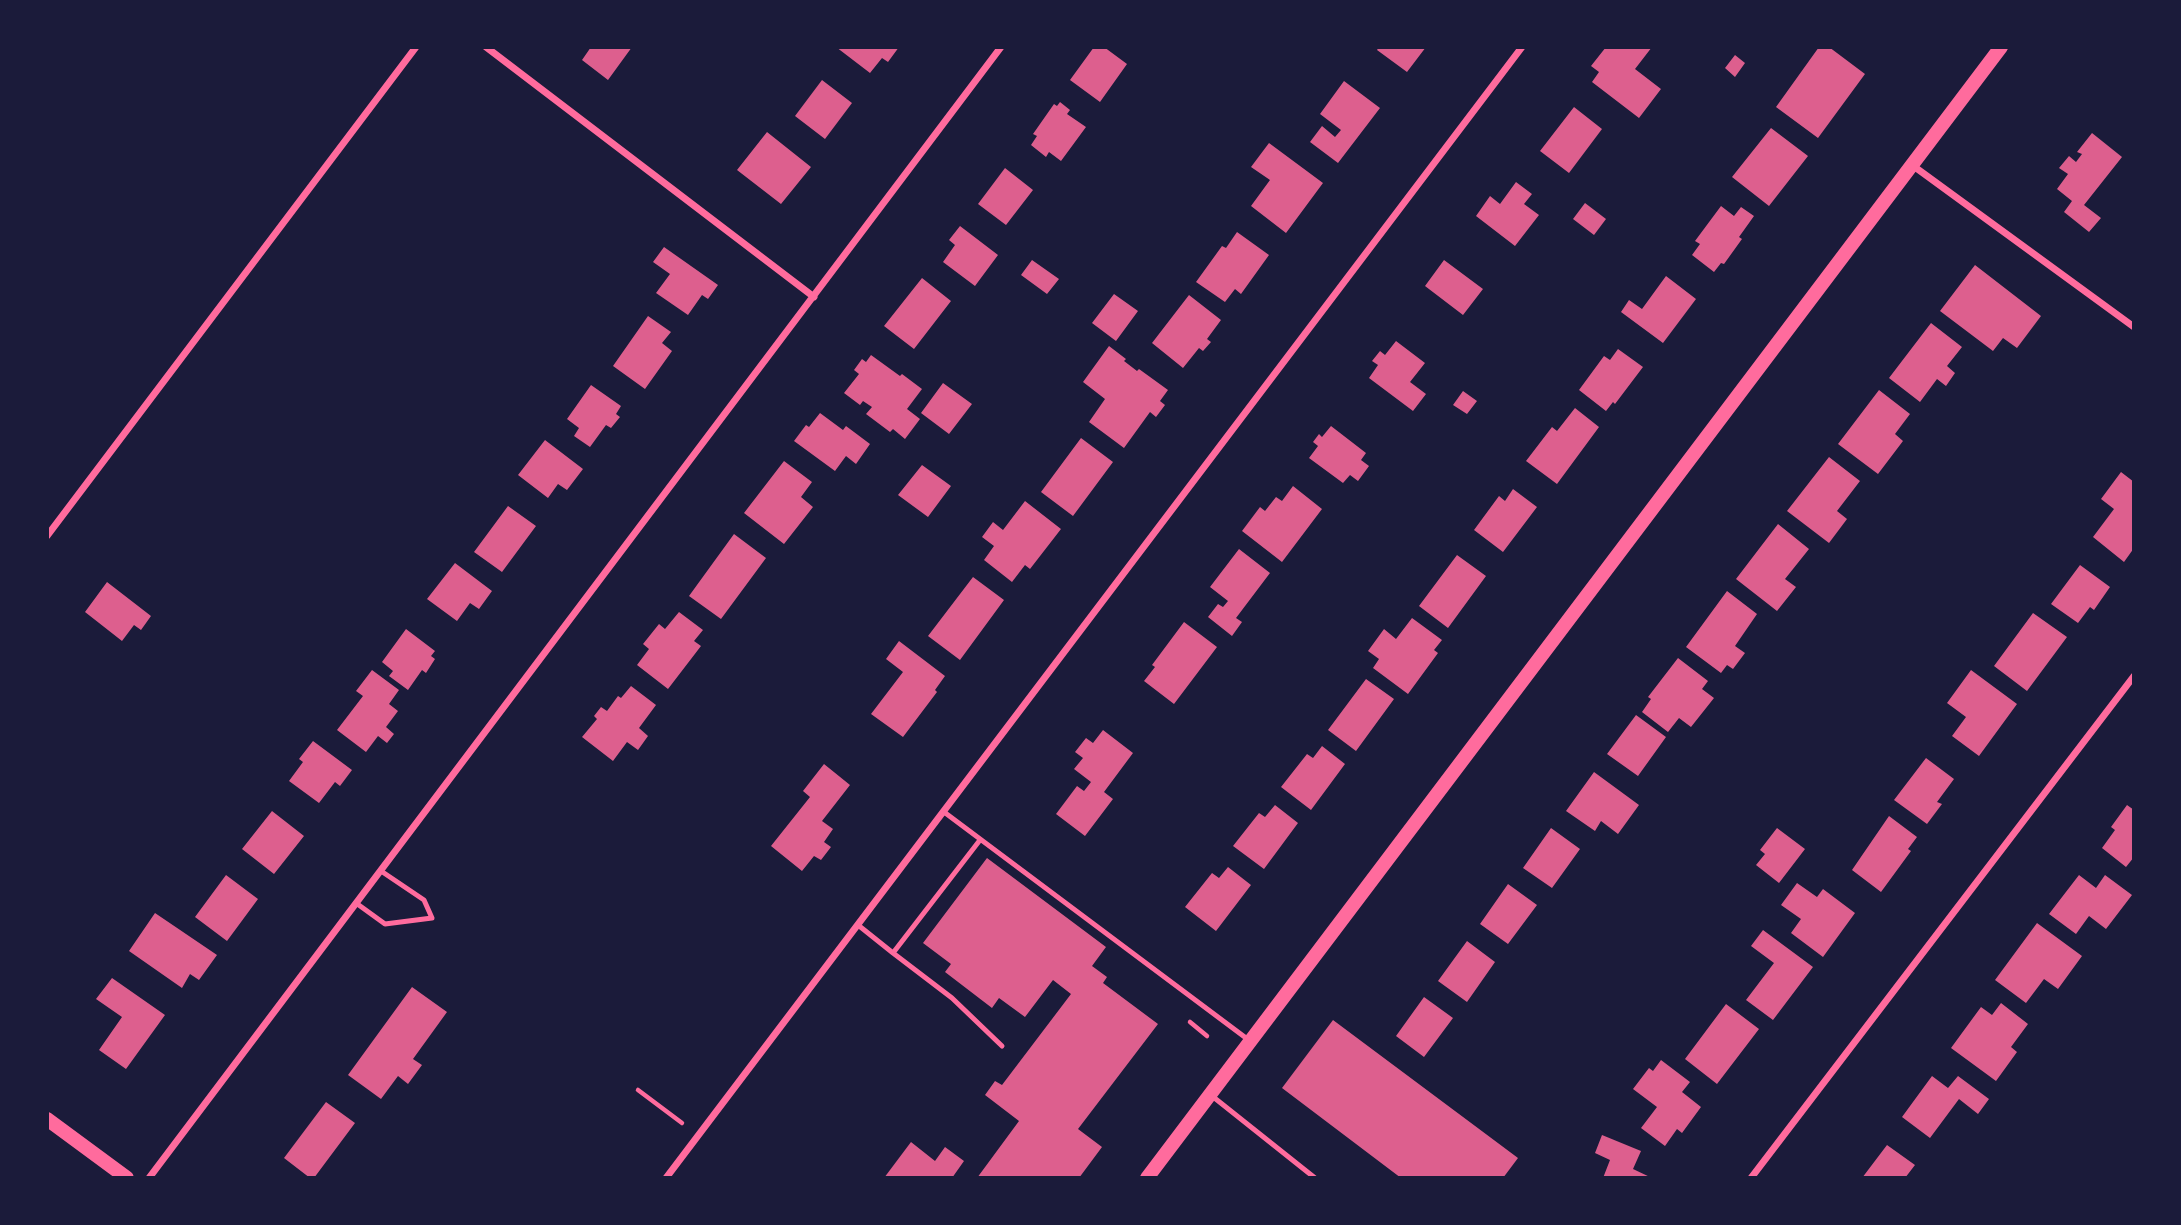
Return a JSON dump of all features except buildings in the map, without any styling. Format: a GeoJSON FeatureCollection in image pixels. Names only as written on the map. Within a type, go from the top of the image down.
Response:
{"type":"FeatureCollection","features":[{"type":"Feature","properties":{"kind":"main road"},"geometry":{"type":"LineString","coordinates":[[1147,1178],[2001,47]]}},
{"type":"Feature","properties":{"kind":"main road"},"geometry":{"type":"LineString","coordinates":[[47,1119],[127,1178]]}},
{"type":"Feature","properties":{"kind":"street"},"geometry":{"type":"LineString","coordinates":[[47,536],[415,47]]}},
{"type":"Feature","properties":{"kind":"street"},"geometry":{"type":"LineString","coordinates":[[486,47],[814,297]]}},
{"type":"Feature","properties":{"kind":"street"},"geometry":{"type":"LineString","coordinates":[[149,1178],[1001,47]]}},
{"type":"Feature","properties":{"kind":"street"},"geometry":{"type":"LineString","coordinates":[[666,1178],[1522,47]]}},
{"type":"Feature","properties":{"kind":"street"},"geometry":{"type":"LineString","coordinates":[[1912,165],[2134,327]]}},
{"type":"Feature","properties":{"kind":"street"},"geometry":{"type":"LineString","coordinates":[[1751,1178],[2134,676]]}},
{"type":"Feature","properties":{"kind":"lane"},"geometry":{"type":"LineString","coordinates":[[944,812],[1250,1041]]}},
{"type":"Feature","properties":{"kind":"lane"},"geometry":{"type":"LineString","coordinates":[[893,953],[980,840]]}},
{"type":"Feature","properties":{"kind":"lane"},"geometry":{"type":"LineString","coordinates":[[356,903],[385,924],[432,918],[424,900],[381,871]]}},
{"type":"Feature","properties":{"kind":"lane"},"geometry":{"type":"LineString","coordinates":[[858,925],[952,998],[1002,1046]]}},
{"type":"Feature","properties":{"kind":"lane"},"geometry":{"type":"LineString","coordinates":[[1210,1094],[1315,1178]]}},
{"type":"Feature","properties":{"kind":"path"},"geometry":{"type":"LineString","coordinates":[[638,1090],[682,1123]]}}]}
